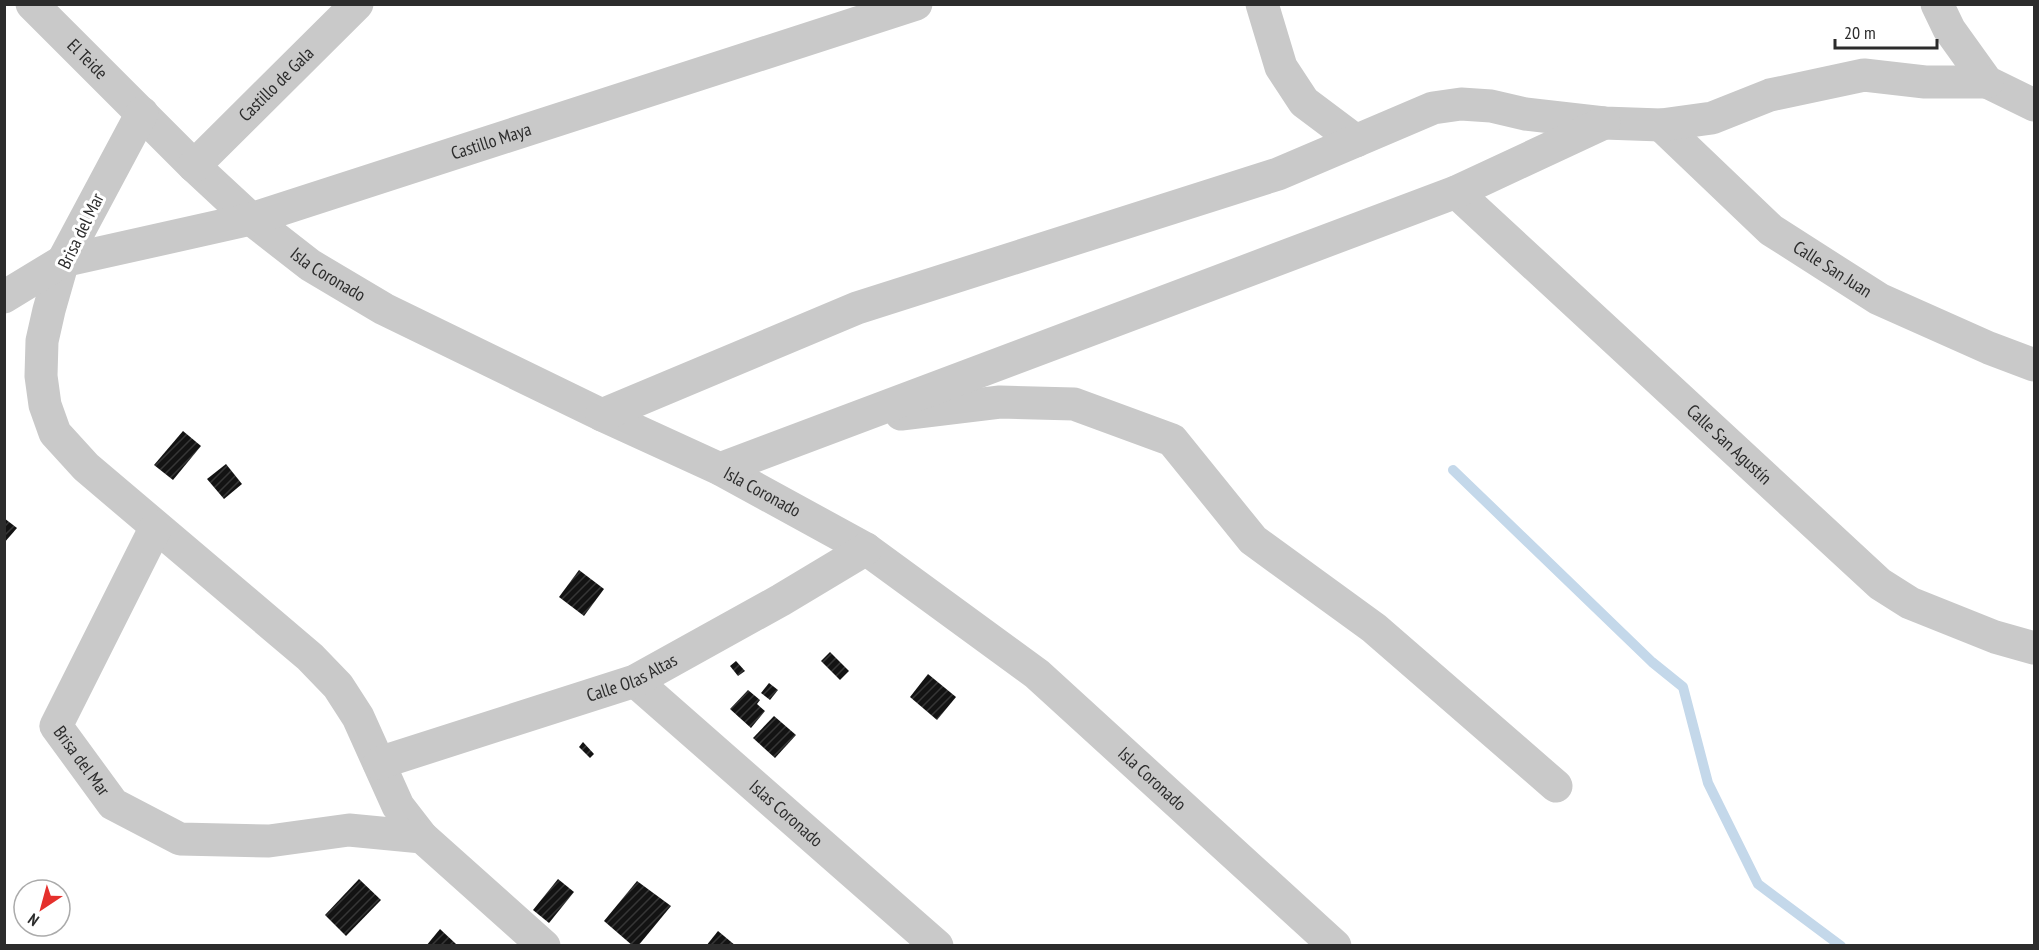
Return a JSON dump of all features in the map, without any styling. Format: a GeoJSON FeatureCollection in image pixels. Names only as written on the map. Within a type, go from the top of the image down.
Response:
{"type":"FeatureCollection","features":[{"type":"Feature","properties":{"kind":"street","name":"El Teide"},"geometry":{"type":"LineString","coordinates":[[33,4],[142,112]]}},
{"type":"Feature","properties":{"kind":"street","name":"Castillo de Gala"},"geometry":{"type":"LineString","coordinates":[[194,166],[357,4]]}},
{"type":"Feature","properties":{"kind":"street","name":"Castillo Maya"},"geometry":{"type":"LineString","coordinates":[[63,261],[251,219],[916,4]]}},
{"type":"Feature","properties":{"kind":"street"},"geometry":{"type":"LineString","coordinates":[[1262,4],[1281,67],[1304,102],[1356,141]]}},
{"type":"Feature","properties":{"kind":"street"},"geometry":{"type":"LineString","coordinates":[[1937,4],[1949,29],[1987,82]]}},
{"type":"Feature","properties":{"kind":"street"},"geometry":{"type":"LineString","coordinates":[[602,415],[857,308],[1278,174],[1433,108],[1461,104],[1491,106],[1525,114],[1604,123],[1661,125],[1712,118],[1770,95],[1864,75],[1924,82],[1987,82],[2034,105]]}},
{"type":"Feature","properties":{"kind":"street","name":"Isla Coronado"},"geometry":{"type":"LineString","coordinates":[[142,112],[194,166],[251,219],[310,265],[384,309],[602,415],[720,469],[866,549],[1037,674],[1335,945]]}},
{"type":"Feature","properties":{"kind":"street","name":"Brisa del Mar"},"geometry":{"type":"LineString","coordinates":[[142,112],[63,261],[49,310],[42,341],[42,376],[45,405],[55,433],[86,467],[310,657],[331,678],[358,717],[398,806],[422,837],[544,945]]}},
{"type":"Feature","properties":{"kind":"street"},"geometry":{"type":"LineString","coordinates":[[720,469],[1456,192],[1604,123]]}},
{"type":"Feature","properties":{"kind":"street","name":"Calle San Juan"},"geometry":{"type":"LineString","coordinates":[[1661,125],[1772,230],[1879,299],[1989,348],[2034,365]]}},
{"type":"Feature","properties":{"kind":"street","name":"Calle San Agustín"},"geometry":{"type":"LineString","coordinates":[[1456,192],[1880,584],[1910,603],[1995,637],[2034,648]]}},
{"type":"Feature","properties":{"kind":"street"},"geometry":{"type":"LineString","coordinates":[[4,297],[63,261]]}},
{"type":"Feature","properties":{"kind":"street"},"geometry":{"type":"LineString","coordinates":[[849,420],[1000,402],[1074,404],[1172,440],[1253,540],[1374,628],[1556,786]]}},
{"type":"Feature","properties":{"kind":"street","name":"Brisa del Mar"},"geometry":{"type":"LineString","coordinates":[[156,527],[56,726],[113,804],[180,839],[269,841],[349,830],[422,837]]}},
{"type":"Feature","properties":{"kind":"street","name":"Calle Olas Altas"},"geometry":{"type":"LineString","coordinates":[[379,763],[635,681],[781,600],[866,549]]}},
{"type":"Feature","properties":{"kind":"street","name":"Islas Coronado"},"geometry":{"type":"LineString","coordinates":[[635,681],[937,945]]}},
{"type":"Feature","properties":{"kind":"building"},"geometry":{"type":"Polygon","coordinates":[[[183,431],[201,446],[173,480],[154,465],[183,431]]]}},
{"type":"Feature","properties":{"kind":"building"},"geometry":{"type":"Polygon","coordinates":[[[226,464],[242,484],[224,499],[207,479],[226,464]]]}},
{"type":"Feature","properties":{"kind":"building"},"geometry":{"type":"Polygon","coordinates":[[[4,518],[17,528],[4,543],[4,518]]]}},
{"type":"Feature","properties":{"kind":"building"},"geometry":{"type":"Polygon","coordinates":[[[579,570],[604,589],[584,616],[559,597],[579,570]]]}},
{"type":"Feature","properties":{"kind":"building"},"geometry":{"type":"Polygon","coordinates":[[[830,652],[849,671],[840,680],[821,661],[830,652]]]}},
{"type":"Feature","properties":{"kind":"building"},"geometry":{"type":"Polygon","coordinates":[[[736,661],[745,671],[738,676],[730,666],[736,661]]]}},
{"type":"Feature","properties":{"kind":"building"},"geometry":{"type":"Polygon","coordinates":[[[928,674],[956,697],[937,720],[910,697],[928,674]]]}},
{"type":"Feature","properties":{"kind":"building"},"geometry":{"type":"Polygon","coordinates":[[[769,683],[778,690],[770,700],[761,693],[769,683]]]}},
{"type":"Feature","properties":{"kind":"building"},"geometry":{"type":"Polygon","coordinates":[[[748,690],[760,700],[757,704],[765,711],[751,728],[730,709],[748,690]]]}},
{"type":"Feature","properties":{"kind":"building"},"geometry":{"type":"Polygon","coordinates":[[[774,716],[796,735],[775,758],[753,738],[774,716]]]}},
{"type":"Feature","properties":{"kind":"building"},"geometry":{"type":"Polygon","coordinates":[[[583,742],[594,754],[590,758],[579,747],[583,742]]]}},
{"type":"Feature","properties":{"kind":"building"},"geometry":{"type":"Polygon","coordinates":[[[359,879],[381,900],[346,936],[325,915],[359,879]]]}},
{"type":"Feature","properties":{"kind":"building"},"geometry":{"type":"Polygon","coordinates":[[[558,879],[574,892],[549,923],[533,910],[558,879]]]}},
{"type":"Feature","properties":{"kind":"building"},"geometry":{"type":"Polygon","coordinates":[[[637,881],[671,906],[638,946],[633,946],[604,921],[637,881]]]}},
{"type":"Feature","properties":{"kind":"building"},"geometry":{"type":"Polygon","coordinates":[[[440,929],[456,944],[455,946],[426,946],[440,929]]]}},
{"type":"Feature","properties":{"kind":"building"},"geometry":{"type":"Polygon","coordinates":[[[718,931],[736,946],[706,946],[718,931]]]}},
{"type":"Feature","properties":{"kind":"waterway"},"geometry":{"type":"LineString","coordinates":[[1453,470],[1652,662],[1683,687],[1708,783],[1758,884],[1841,946]]}}]}
